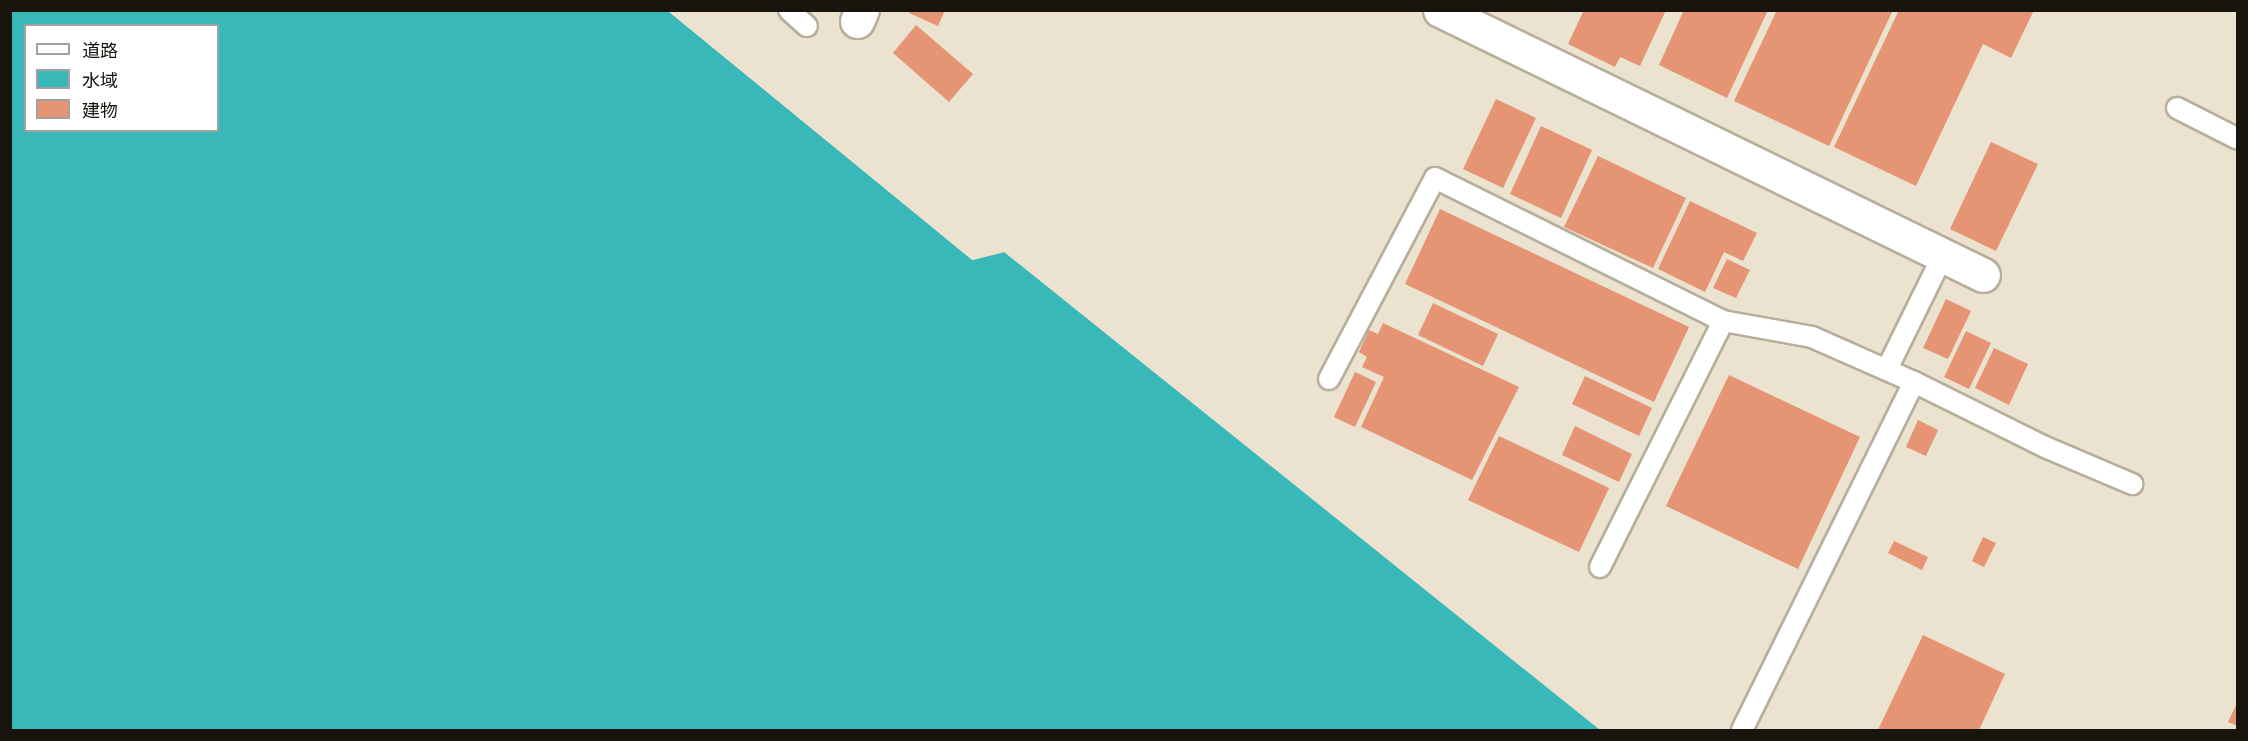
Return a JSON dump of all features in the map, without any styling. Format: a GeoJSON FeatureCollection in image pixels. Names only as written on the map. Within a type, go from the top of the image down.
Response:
{"type":"FeatureCollection","features":[{"type":"Feature","properties":{"kind":"street"},"geometry":{"type":"LineString","coordinates":[[1440,10],[1983,274]]}},
{"type":"Feature","properties":{"kind":"lane"},"geometry":{"type":"LineString","coordinates":[[789,10],[807,26]]}},
{"type":"Feature","properties":{"kind":"lane"},"geometry":{"type":"LineString","coordinates":[[2177,108],[2238,139]]}},
{"type":"Feature","properties":{"kind":"lane"},"geometry":{"type":"LineString","coordinates":[[1329,379],[1435,178],[1723,321],[1812,337],[1887,369],[2045,447],[2132,484]]}},
{"type":"Feature","properties":{"kind":"lane"},"geometry":{"type":"LineString","coordinates":[[1887,369],[1943,255]]}},
{"type":"Feature","properties":{"kind":"lane"},"geometry":{"type":"LineString","coordinates":[[1600,567],[1723,321]]}},
{"type":"Feature","properties":{"kind":"lane"},"geometry":{"type":"LineString","coordinates":[[1742,730],[1914,382]]}},
{"type":"Feature","properties":{"kind":"water"},"geometry":{"type":"Polygon","coordinates":[[[10,11],[668,11],[972,260],[1004,252],[1600,730],[11,730],[10,11]]]}},
{"type":"Feature","properties":{"kind":"pier"},"geometry":{"type":"Polygon","coordinates":[[[673,10],[973,256],[1004,249],[1004,252],[973,260],[668,11],[673,10]]]}},
{"type":"Feature","properties":{"kind":"building"},"geometry":{"type":"Polygon","coordinates":[[[910,10],[945,10],[938,26],[909,13],[910,10]]]}},
{"type":"Feature","properties":{"kind":"building"},"geometry":{"type":"Polygon","coordinates":[[[1584,10],[1666,10],[1640,66],[1620,57],[1615,67],[1568,44],[1584,10]]]}},
{"type":"Feature","properties":{"kind":"building"},"geometry":{"type":"Polygon","coordinates":[[[1684,10],[1768,10],[1727,98],[1659,65],[1684,10]]]}},
{"type":"Feature","properties":{"kind":"building"},"geometry":{"type":"Polygon","coordinates":[[[1777,10],[1893,10],[1829,146],[1734,101],[1777,10]]]}},
{"type":"Feature","properties":{"kind":"building"},"geometry":{"type":"Polygon","coordinates":[[[1899,10],[2034,10],[2011,58],[1983,44],[1916,186],[1834,147],[1899,10]]]}},
{"type":"Feature","properties":{"kind":"building"},"geometry":{"type":"Polygon","coordinates":[[[916,25],[973,74],[949,102],[893,53],[916,25]]]}},
{"type":"Feature","properties":{"kind":"building"},"geometry":{"type":"Polygon","coordinates":[[[1496,99],[1536,118],[1503,188],[1463,169],[1496,99]]]}},
{"type":"Feature","properties":{"kind":"building"},"geometry":{"type":"Polygon","coordinates":[[[1541,126],[1592,150],[1561,218],[1510,194],[1541,126]]]}},
{"type":"Feature","properties":{"kind":"building"},"geometry":{"type":"Polygon","coordinates":[[[1991,142],[2038,164],[1996,251],[1950,229],[1991,142]]]}},
{"type":"Feature","properties":{"kind":"building"},"geometry":{"type":"Polygon","coordinates":[[[1598,156],[1686,198],[1653,268],[1564,227],[1598,156]]]}},
{"type":"Feature","properties":{"kind":"building"},"geometry":{"type":"Polygon","coordinates":[[[1690,201],[1757,233],[1743,261],[1724,252],[1705,292],[1658,269],[1690,201]]]}},
{"type":"Feature","properties":{"kind":"building"},"geometry":{"type":"Polygon","coordinates":[[[1440,209],[1689,327],[1654,402],[1405,284],[1440,209]]]}},
{"type":"Feature","properties":{"kind":"building"},"geometry":{"type":"Polygon","coordinates":[[[1727,259],[1750,270],[1736,298],[1713,288],[1727,259]]]}},
{"type":"Feature","properties":{"kind":"building"},"geometry":{"type":"Polygon","coordinates":[[[1946,299],[1971,311],[1948,359],[1923,348],[1946,299]]]}},
{"type":"Feature","properties":{"kind":"building"},"geometry":{"type":"Polygon","coordinates":[[[1433,303],[1498,334],[1483,366],[1418,335],[1433,303]]]}},
{"type":"Feature","properties":{"kind":"building"},"geometry":{"type":"Polygon","coordinates":[[[1383,323],[1519,387],[1472,480],[1361,427],[1384,377],[1362,367],[1367,357],[1359,352],[1369,330],[1378,334],[1383,323]]]}},
{"type":"Feature","properties":{"kind":"building"},"geometry":{"type":"Polygon","coordinates":[[[1966,331],[1991,343],[1969,389],[1944,377],[1966,331]]]}},
{"type":"Feature","properties":{"kind":"building"},"geometry":{"type":"Polygon","coordinates":[[[1994,348],[2028,364],[2009,405],[1975,388],[1994,348]]]}},
{"type":"Feature","properties":{"kind":"building"},"geometry":{"type":"Polygon","coordinates":[[[1355,372],[1376,382],[1355,427],[1334,417],[1355,372]]]}},
{"type":"Feature","properties":{"kind":"building"},"geometry":{"type":"Polygon","coordinates":[[[1729,375],[1860,437],[1798,569],[1666,506],[1729,375]]]}},
{"type":"Feature","properties":{"kind":"building"},"geometry":{"type":"Polygon","coordinates":[[[1585,376],[1652,408],[1639,436],[1572,404],[1585,376]]]}},
{"type":"Feature","properties":{"kind":"building"},"geometry":{"type":"Polygon","coordinates":[[[1918,420],[1938,430],[1926,456],[1906,447],[1918,420]]]}},
{"type":"Feature","properties":{"kind":"building"},"geometry":{"type":"Polygon","coordinates":[[[1575,426],[1632,454],[1619,482],[1562,455],[1575,426]]]}},
{"type":"Feature","properties":{"kind":"building"},"geometry":{"type":"Polygon","coordinates":[[[1499,436],[1609,488],[1579,552],[1468,500],[1499,436]]]}},
{"type":"Feature","properties":{"kind":"building"},"geometry":{"type":"Polygon","coordinates":[[[1983,537],[1996,543],[1984,567],[1972,561],[1983,537]]]}},
{"type":"Feature","properties":{"kind":"building"},"geometry":{"type":"Polygon","coordinates":[[[1894,541],[1928,557],[1922,570],[1888,553],[1894,541]]]}},
{"type":"Feature","properties":{"kind":"building"},"geometry":{"type":"Polygon","coordinates":[[[1923,635],[2005,674],[1979,730],[1878,730],[1923,635]]]}},
{"type":"Feature","properties":{"kind":"building"},"geometry":{"type":"Polygon","coordinates":[[[2238,701],[2238,726],[2228,722],[2238,701]]]}}]}
